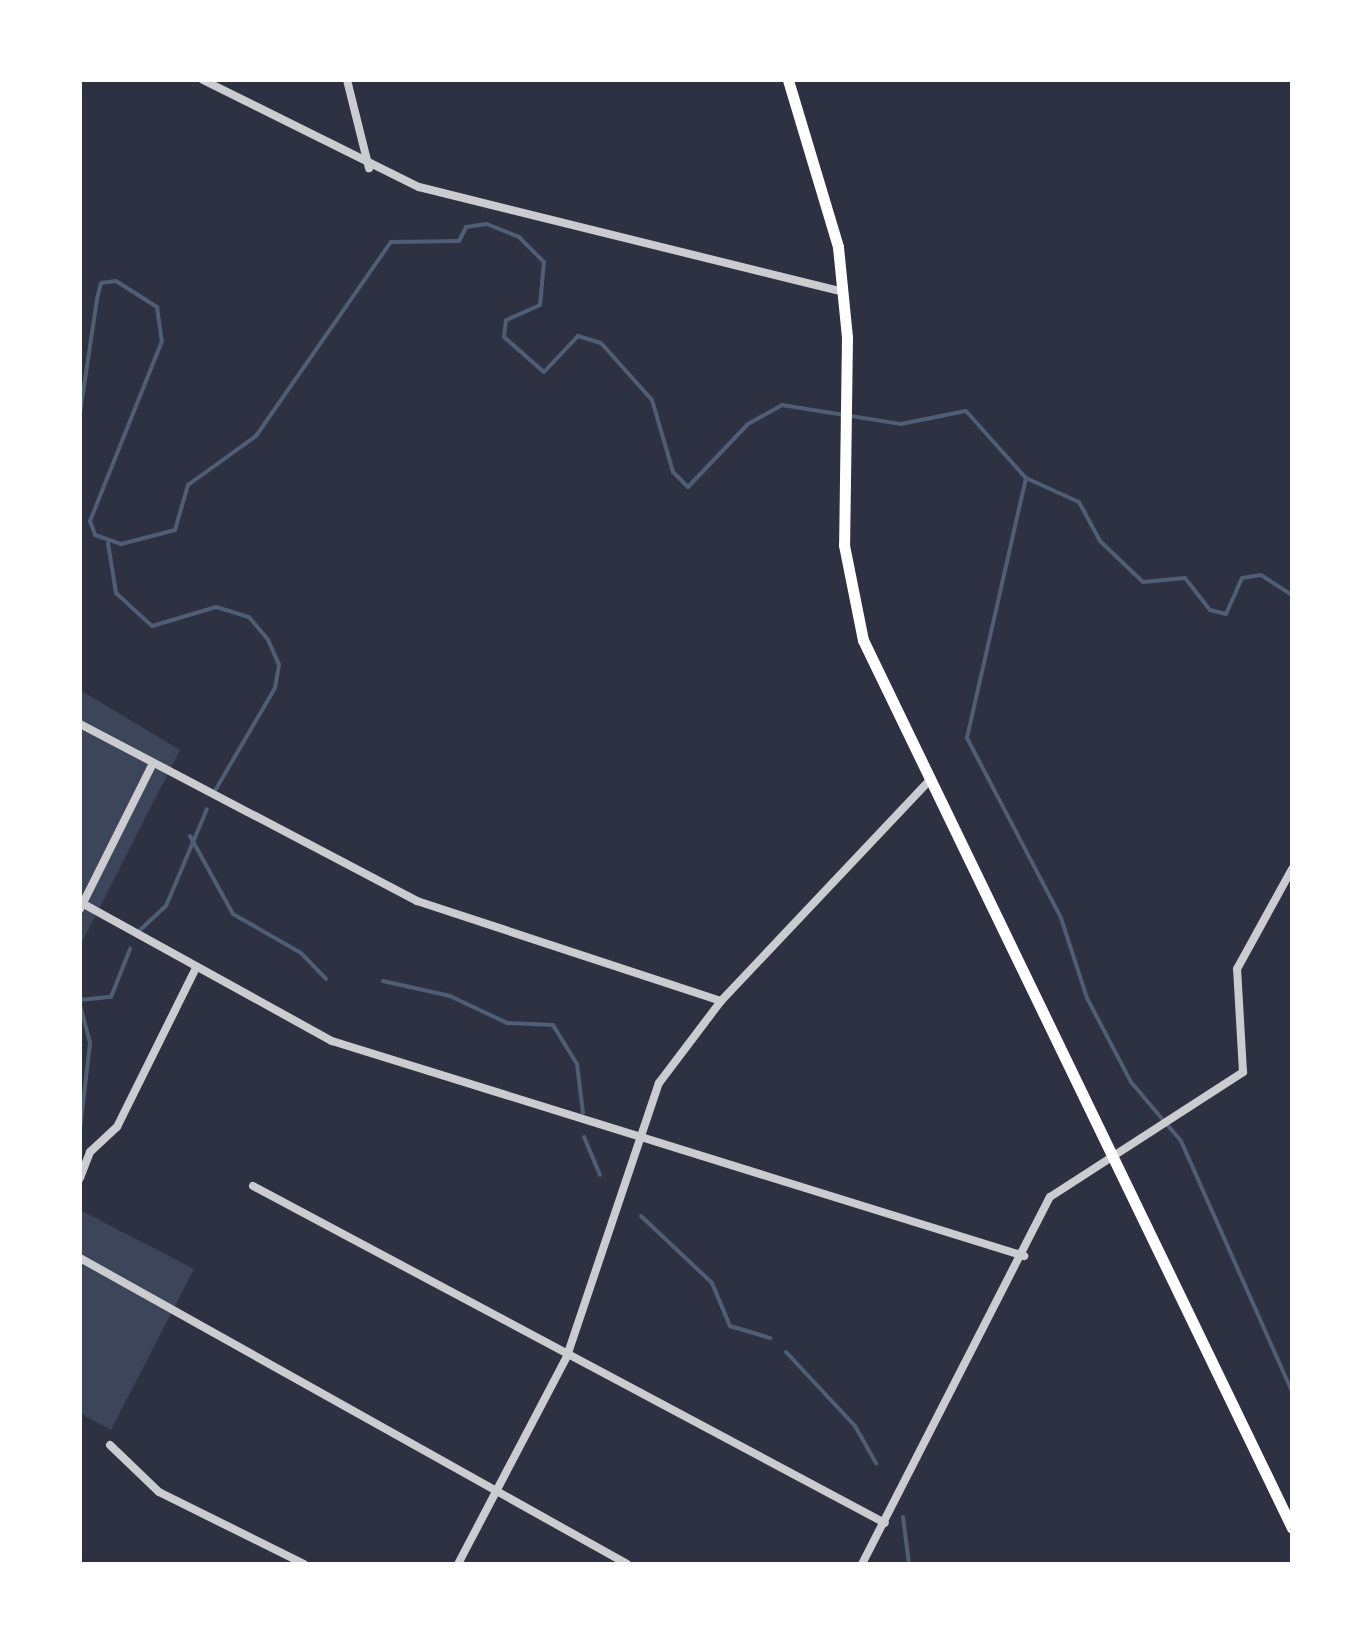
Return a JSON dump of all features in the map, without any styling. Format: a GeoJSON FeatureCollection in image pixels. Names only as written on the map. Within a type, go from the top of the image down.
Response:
{"type":"FeatureCollection","features":[{"type":"Feature","properties":{"kind":"main road"},"geometry":{"type":"LineString","coordinates":[[788,80],[826,194],[843,292],[847,405],[844,545],[863,640],[1292,1528]]}},
{"type":"Feature","properties":{"kind":"street"},"geometry":{"type":"LineString","coordinates":[[203,80],[369,168],[588,233],[843,292]]}},
{"type":"Feature","properties":{"kind":"street"},"geometry":{"type":"LineString","coordinates":[[346,80],[369,168]]}},
{"type":"Feature","properties":{"kind":"street"},"geometry":{"type":"LineString","coordinates":[[80,724],[417,901],[721,1001]]}},
{"type":"Feature","properties":{"kind":"street"},"geometry":{"type":"LineString","coordinates":[[153,764],[81,905],[196,970],[332,1041],[639,1142],[1024,1256]]}},
{"type":"Feature","properties":{"kind":"street"},"geometry":{"type":"LineString","coordinates":[[458,1564],[568,1356],[658,1082],[721,1001],[933,778]]}},
{"type":"Feature","properties":{"kind":"street"},"geometry":{"type":"LineString","coordinates":[[862,1564],[1024,1256],[1050,1197],[1110,1153],[1244,1072],[1237,969],[1292,869]]}},
{"type":"Feature","properties":{"kind":"street"},"geometry":{"type":"LineString","coordinates":[[80,1178],[90,1152],[117,1127],[196,970]]}},
{"type":"Feature","properties":{"kind":"street"},"geometry":{"type":"LineString","coordinates":[[252,1186],[885,1523]]}},
{"type":"Feature","properties":{"kind":"street"},"geometry":{"type":"LineString","coordinates":[[80,1258],[500,1489],[627,1564]]}},
{"type":"Feature","properties":{"kind":"street"},"geometry":{"type":"LineString","coordinates":[[110,1445],[159,1492],[304,1564]]}},
{"type":"Feature","properties":{"kind":"shaded area"},"geometry":{"type":"Polygon","coordinates":[[[80,690],[180,750],[80,946],[80,690]]]}},
{"type":"Feature","properties":{"kind":"shaded area"},"geometry":{"type":"Polygon","coordinates":[[[80,1210],[194,1269],[111,1430],[80,1413],[80,1210]]]}},
{"type":"Feature","properties":{"kind":"waterway"},"geometry":{"type":"LineString","coordinates":[[80,413],[101,283],[116,281],[157,307],[162,341],[90,521],[95,535],[121,544],[175,530],[188,485],[256,436],[391,242],[459,241],[466,227],[487,224],[519,237],[544,262],[540,305],[506,320],[504,337],[544,372],[578,336],[601,343],[652,400],[673,472],[688,487],[748,424],[782,405],[901,424],[966,411],[1026,478],[1079,502],[1100,541],[1143,582],[1185,578],[1210,610],[1226,614],[1242,578],[1261,575],[1292,595]]}},
{"type":"Feature","properties":{"kind":"waterway"},"geometry":{"type":"LineString","coordinates":[[1026,478],[967,738],[1061,918],[1087,998],[1131,1082],[1181,1141],[1292,1391]]}},
{"type":"Feature","properties":{"kind":"waterway"},"geometry":{"type":"LineString","coordinates":[[108,543],[116,593],[152,626],[216,607],[249,617],[268,640],[279,665],[275,688],[216,789]]}},
{"type":"Feature","properties":{"kind":"waterway"},"geometry":{"type":"LineString","coordinates":[[138,932],[166,906],[207,809]]}},
{"type":"Feature","properties":{"kind":"waterway"},"geometry":{"type":"LineString","coordinates":[[190,836],[233,914],[301,953],[326,979]]}},
{"type":"Feature","properties":{"kind":"waterway"},"geometry":{"type":"LineString","coordinates":[[80,1000],[111,997],[130,949]]}},
{"type":"Feature","properties":{"kind":"waterway"},"geometry":{"type":"LineString","coordinates":[[383,981],[450,996],[507,1023],[553,1025],[577,1064],[583,1113]]}},
{"type":"Feature","properties":{"kind":"waterway"},"geometry":{"type":"LineString","coordinates":[[80,1005],[90,1043],[80,1130]]}},
{"type":"Feature","properties":{"kind":"waterway"},"geometry":{"type":"LineString","coordinates":[[584,1137],[600,1175]]}},
{"type":"Feature","properties":{"kind":"waterway"},"geometry":{"type":"LineString","coordinates":[[641,1216],[712,1283],[730,1326],[770,1338]]}},
{"type":"Feature","properties":{"kind":"waterway"},"geometry":{"type":"LineString","coordinates":[[786,1352],[855,1426],[876,1463]]}},
{"type":"Feature","properties":{"kind":"waterway"},"geometry":{"type":"LineString","coordinates":[[903,1517],[909,1564]]}}]}
